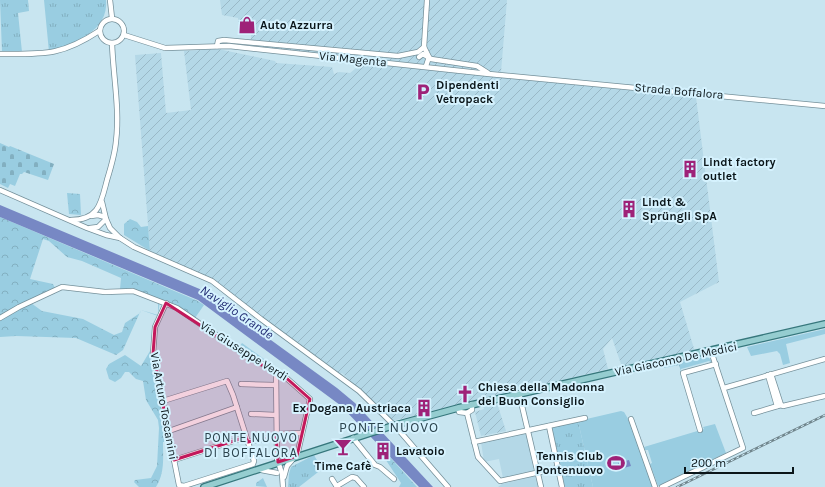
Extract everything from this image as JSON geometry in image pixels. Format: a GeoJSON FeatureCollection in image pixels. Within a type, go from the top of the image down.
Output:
{"type":"FeatureCollection","features":[{"type":"Feature","properties":{"kind":"main road","name":"Via Giacomo De Medici"},"geometry":{"type":"LineString","coordinates":[[204,487],[389,426],[472,404],[825,324]]}},
{"type":"Feature","properties":{"kind":"street"},"geometry":{"type":"LineString","coordinates":[[110,0],[112,18]]}},
{"type":"Feature","properties":{"kind":"street"},"geometry":{"type":"LineString","coordinates":[[426,66],[428,57],[424,47],[427,0]]}},
{"type":"Feature","properties":{"kind":"street"},"geometry":{"type":"LineString","coordinates":[[0,54],[52,53],[72,46],[99,31],[104,21],[112,18],[122,23],[124,35],[119,41],[112,43],[102,38],[99,31]]}},
{"type":"Feature","properties":{"kind":"street","name":"Via Magenta"},"geometry":{"type":"LineString","coordinates":[[124,35],[165,48],[217,46],[533,78]]}},
{"type":"Feature","properties":{"kind":"street","name":"Via Magenta"},"geometry":{"type":"LineString","coordinates":[[217,46],[218,41],[224,40],[398,56],[424,54],[428,57],[478,66],[489,74]]}},
{"type":"Feature","properties":{"kind":"street"},"geometry":{"type":"LineString","coordinates":[[89,217],[96,212],[102,202],[116,141],[117,126],[112,43]]}},
{"type":"Feature","properties":{"kind":"street"},"geometry":{"type":"LineString","coordinates":[[420,66],[419,54],[424,47]]}},
{"type":"Feature","properties":{"kind":"street","name":"Strada Boffalora"},"geometry":{"type":"LineString","coordinates":[[533,78],[825,106]]}},
{"type":"Feature","properties":{"kind":"street"},"geometry":{"type":"LineString","coordinates":[[0,190],[87,228],[120,238]]}},
{"type":"Feature","properties":{"kind":"street"},"geometry":{"type":"LineString","coordinates":[[102,202],[105,218],[110,228],[120,238],[134,246],[212,281],[359,391],[389,426],[397,428],[448,487]]}},
{"type":"Feature","properties":{"kind":"street"},"geometry":{"type":"LineString","coordinates":[[71,220],[80,220],[98,215],[105,218]]}},
{"type":"Feature","properties":{"kind":"street"},"geometry":{"type":"LineString","coordinates":[[87,228],[98,227],[105,218]]}},
{"type":"Feature","properties":{"kind":"street","name":"Via Giuseppe Verdi"},"geometry":{"type":"LineString","coordinates":[[0,318],[19,307],[62,288],[105,292],[133,291],[177,308],[260,364],[276,370],[291,380],[310,399],[296,456]]}},
{"type":"Feature","properties":{"kind":"street","name":"Via Arturo Toscanini"},"geometry":{"type":"LineString","coordinates":[[166,303],[155,326],[153,354],[180,486]]}},
{"type":"Feature","properties":{"kind":"street"},"geometry":{"type":"LineString","coordinates":[[662,487],[743,448],[711,351]]}},
{"type":"Feature","properties":{"kind":"street"},"geometry":{"type":"LineString","coordinates":[[724,388],[769,374],[825,360]]}},
{"type":"Feature","properties":{"kind":"street"},"geometry":{"type":"LineString","coordinates":[[700,430],[683,373],[716,364]]}},
{"type":"Feature","properties":{"kind":"street"},"geometry":{"type":"LineString","coordinates":[[276,370],[277,472],[283,486]]}},
{"type":"Feature","properties":{"kind":"street"},"geometry":{"type":"LineString","coordinates":[[769,374],[779,405]]}},
{"type":"Feature","properties":{"kind":"street"},"geometry":{"type":"LineString","coordinates":[[162,401],[227,382],[237,407],[254,461],[253,464],[180,486]]}},
{"type":"Feature","properties":{"kind":"street"},"geometry":{"type":"LineString","coordinates":[[241,384],[275,385]]}},
{"type":"Feature","properties":{"kind":"street"},"geometry":{"type":"LineString","coordinates":[[519,393],[541,487]]}},
{"type":"Feature","properties":{"kind":"street"},"geometry":{"type":"LineString","coordinates":[[754,413],[779,405],[783,406],[825,396]]}},
{"type":"Feature","properties":{"kind":"street"},"geometry":{"type":"LineString","coordinates":[[458,408],[460,412],[467,413],[472,410],[472,404]]}},
{"type":"Feature","properties":{"kind":"street"},"geometry":{"type":"LineString","coordinates":[[168,431],[237,407]]}},
{"type":"Feature","properties":{"kind":"street"},"geometry":{"type":"LineString","coordinates":[[467,413],[478,457],[500,481],[558,468]]}},
{"type":"Feature","properties":{"kind":"street"},"geometry":{"type":"LineString","coordinates":[[251,414],[276,416]]}},
{"type":"Feature","properties":{"kind":"street"},"geometry":{"type":"LineString","coordinates":[[474,442],[585,418]]}},
{"type":"Feature","properties":{"kind":"street"},"geometry":{"type":"LineString","coordinates":[[631,419],[655,487]]}},
{"type":"Feature","properties":{"kind":"street"},"geometry":{"type":"LineString","coordinates":[[549,426],[562,487]]}},
{"type":"Feature","properties":{"kind":"street"},"geometry":{"type":"LineString","coordinates":[[174,460],[247,440],[276,435],[302,433]]}},
{"type":"Feature","properties":{"kind":"street"},"geometry":{"type":"LineString","coordinates":[[353,438],[375,465],[380,467],[394,479]]}},
{"type":"Feature","properties":{"kind":"street"},"geometry":{"type":"LineString","coordinates":[[283,486],[287,466],[296,456]]}},
{"type":"Feature","properties":{"kind":"street"},"geometry":{"type":"LineString","coordinates":[[278,462],[282,474],[283,486]]}},
{"type":"Feature","properties":{"kind":"street"},"geometry":{"type":"LineString","coordinates":[[251,471],[268,470],[277,472]]}},
{"type":"Feature","properties":{"kind":"street"},"geometry":{"type":"LineString","coordinates":[[216,476],[218,482]]}},
{"type":"Feature","properties":{"kind":"street"},"geometry":{"type":"LineString","coordinates":[[332,479],[337,487],[349,478],[354,477],[364,487]]}},
{"type":"Feature","properties":{"kind":"highlighted area"},"geometry":{"type":"Polygon","coordinates":[[[166,303],[260,364],[283,375],[310,399],[297,456],[278,462],[276,436],[248,442],[246,437],[174,460],[153,354],[155,327],[166,303]]]}},
{"type":"Feature","properties":{"kind":"shaded area"},"geometry":{"type":"Polygon","coordinates":[[[220,0],[507,0],[501,72],[250,46],[252,26],[238,25],[238,18],[222,15],[220,0]]]}},
{"type":"Feature","properties":{"kind":"shaded area"},"geometry":{"type":"Polygon","coordinates":[[[218,49],[275,61],[276,63],[332,67],[334,74],[339,72],[350,73],[362,63],[696,97],[719,282],[680,302],[695,352],[622,367],[612,338],[603,349],[608,369],[392,421],[342,373],[340,374],[317,359],[212,279],[150,251],[135,55],[161,53],[166,113],[191,110],[184,51],[218,49]]]}},
{"type":"Feature","properties":{"kind":"shaded area"},"geometry":{"type":"Polygon","coordinates":[[[497,403],[506,431],[481,436],[475,412],[484,409],[483,406],[497,403]]]}},
{"type":"Feature","properties":{"kind":"shaded area"},"geometry":{"type":"Polygon","coordinates":[[[526,432],[534,471],[503,478],[499,459],[484,462],[481,442],[526,432]]]}},
{"type":"Feature","properties":{"kind":"shaded area"},"geometry":{"type":"Polygon","coordinates":[[[535,476],[538,487],[498,487],[502,484],[535,476]]]}},
{"type":"Feature","properties":{"kind":"green space"},"geometry":{"type":"Polygon","coordinates":[[[0,0],[28,0],[29,11],[18,13],[22,52],[2,52],[0,0]]]}},
{"type":"Feature","properties":{"kind":"green space"},"geometry":{"type":"Polygon","coordinates":[[[44,0],[106,0],[102,20],[96,28],[88,35],[49,52],[44,0]]]}},
{"type":"Feature","properties":{"kind":"green space"},"geometry":{"type":"Polygon","coordinates":[[[0,143],[54,164],[48,180],[24,172],[20,174],[15,186],[10,184],[8,188],[0,184],[0,143]]]}},
{"type":"Feature","properties":{"kind":"green space"},"geometry":{"type":"Polygon","coordinates":[[[67,193],[80,194],[81,215],[69,214],[67,193]]]}},
{"type":"Feature","properties":{"kind":"green space"},"geometry":{"type":"Polygon","coordinates":[[[0,217],[198,301],[204,305],[195,318],[187,312],[160,300],[158,316],[141,310],[158,315],[158,303],[133,292],[105,291],[120,289],[121,278],[82,261],[67,257],[49,241],[43,239],[30,279],[53,284],[55,288],[71,287],[101,291],[63,289],[31,303],[42,311],[83,319],[114,335],[122,332],[125,323],[140,313],[123,350],[116,355],[76,338],[16,336],[0,337],[0,217]]]}},
{"type":"Feature","properties":{"kind":"green space"},"geometry":{"type":"Polygon","coordinates":[[[130,219],[137,222],[141,227],[148,226],[150,251],[124,235],[124,224],[130,219]]]}},
{"type":"Feature","properties":{"kind":"green space"},"geometry":{"type":"Polygon","coordinates":[[[825,329],[825,334],[786,344],[790,363],[783,365],[780,354],[777,351],[751,356],[747,347],[825,329]]]}},
{"type":"Feature","properties":{"kind":"green space"},"geometry":{"type":"Polygon","coordinates":[[[242,343],[264,359],[261,362],[238,349],[242,343]]]}},
{"type":"Feature","properties":{"kind":"green space"},"geometry":{"type":"Polygon","coordinates":[[[150,351],[170,442],[163,442],[162,471],[156,487],[139,487],[134,482],[135,480],[151,478],[157,466],[158,420],[146,400],[143,381],[136,379],[129,372],[125,372],[121,378],[115,382],[109,379],[106,369],[109,364],[125,355],[141,366],[150,351]]]}},
{"type":"Feature","properties":{"kind":"green space"},"geometry":{"type":"Polygon","coordinates":[[[707,356],[712,363],[709,361],[681,369],[681,372],[679,365],[664,368],[664,365],[707,356]]]}},
{"type":"Feature","properties":{"kind":"green space","name":"Tennis Club Pontenuovo"},"geometry":{"type":"Polygon","coordinates":[[[621,411],[624,412],[630,422],[653,487],[593,487],[578,421],[621,411]]]}},
{"type":"Feature","properties":{"kind":"green space"},"geometry":{"type":"Polygon","coordinates":[[[578,421],[593,487],[565,487],[551,427],[578,421]]]}},
{"type":"Feature","properties":{"kind":"green space"},"geometry":{"type":"Polygon","coordinates":[[[715,424],[726,453],[658,486],[650,464],[652,463],[648,450],[645,450],[644,447],[704,429],[703,427],[715,424]]]}},
{"type":"Feature","properties":{"kind":"green space"},"geometry":{"type":"Polygon","coordinates":[[[376,445],[386,455],[387,454],[417,487],[399,487],[401,483],[376,445]]]}},
{"type":"Feature","properties":{"kind":"green space"},"geometry":{"type":"Polygon","coordinates":[[[314,455],[322,469],[299,487],[288,487],[291,467],[314,455]]]}},
{"type":"Feature","properties":{"kind":"green space"},"geometry":{"type":"Polygon","coordinates":[[[263,478],[267,487],[256,486],[256,483],[263,478]]]}},
{"type":"Feature","properties":{"kind":"water"},"geometry":{"type":"Polygon","coordinates":[[[0,205],[202,290],[337,388],[355,403],[433,487],[419,487],[340,405],[198,300],[0,217],[0,205]]]}},
{"type":"Feature","properties":{"kind":"water"},"geometry":{"type":"Polygon","coordinates":[[[629,460],[631,466],[620,469],[618,463],[629,460]]]}},
{"type":"Feature","properties":{"kind":"railway"},"geometry":{"type":"LineString","coordinates":[[677,487],[825,415]]}},
{"type":"Feature","properties":{"kind":"place","name":"Auto Azzurra"},"geometry":{"type":"Point","coordinates":[247,25]}},
{"type":"Feature","properties":{"kind":"place","name":"Dipendenti Vetropack"},"geometry":{"type":"Point","coordinates":[423,92]}},
{"type":"Feature","properties":{"kind":"place","name":"Lindt factory outlet"},"geometry":{"type":"Point","coordinates":[690,169]}},
{"type":"Feature","properties":{"kind":"place","name":"Lindt & Sprüngli SpA"},"geometry":{"type":"Point","coordinates":[629,209]}},
{"type":"Feature","properties":{"kind":"place","name":"Chiesa della Madonna del Buon Consiglio"},"geometry":{"type":"Point","coordinates":[465,394]}},
{"type":"Feature","properties":{"kind":"place","name":"Ex Dogana Austriaca"},"geometry":{"type":"Point","coordinates":[424,408]}},
{"type":"Feature","properties":{"kind":"place","name":"Time Cafè"},"geometry":{"type":"Point","coordinates":[343,447]}},
{"type":"Feature","properties":{"kind":"place","name":"Lavatoio"},"geometry":{"type":"Point","coordinates":[383,451]}},
{"type":"Feature","properties":{"kind":"place","name":"Tennis Club Pontenuovo"},"geometry":{"type":"Point","coordinates":[616,463]}},
{"type":"Feature","properties":{"kind":"district","name":"PONTE NUOVO"},"geometry":{"type":"Point","coordinates":[389,427]}},
{"type":"Feature","properties":{"kind":"district","name":"PONTE NUOVO DI BOFFALORA"},"geometry":{"type":"Point","coordinates":[251,444]}},
{"type":"Feature","properties":{"kind":"water label","name":"Naviglio Grande"},"geometry":{"type":"Point","coordinates":[237,312]}}]}
